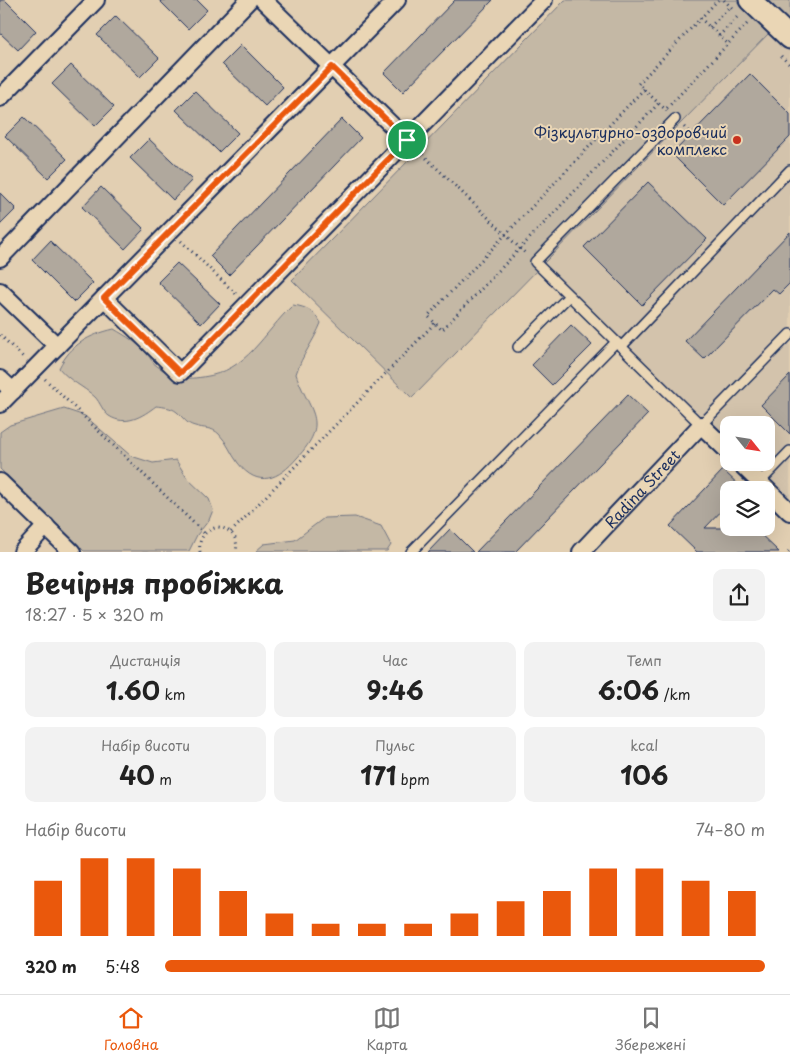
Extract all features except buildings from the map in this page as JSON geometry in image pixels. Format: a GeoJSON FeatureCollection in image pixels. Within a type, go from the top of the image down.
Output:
{"type":"FeatureCollection","features":[{"type":"Feature","properties":{"kind":"street"},"geometry":{"type":"LineString","coordinates":[[0,98],[96,0]]}},
{"type":"Feature","properties":{"kind":"street"},"geometry":{"type":"LineString","coordinates":[[0,258],[249,0]]}},
{"type":"Feature","properties":{"kind":"street"},"geometry":{"type":"LineString","coordinates":[[263,0],[407,140]]}},
{"type":"Feature","properties":{"kind":"street"},"geometry":{"type":"LineString","coordinates":[[0,404],[397,0]]}},
{"type":"Feature","properties":{"kind":"street"},"geometry":{"type":"LineString","coordinates":[[104,298],[180,373],[544,0]]}},
{"type":"Feature","properties":{"kind":"street"},"geometry":{"type":"LineString","coordinates":[[740,7],[789,36]]}},
{"type":"Feature","properties":{"kind":"street"},"geometry":{"type":"LineString","coordinates":[[0,291],[57,346]]}},
{"type":"Feature","properties":{"kind":"street"},"geometry":{"type":"LineString","coordinates":[[0,379],[13,391]]}},
{"type":"Feature","properties":{"kind":"street"},"geometry":{"type":"LineString","coordinates":[[701,425],[720,443]]}},
{"type":"Feature","properties":{"kind":"street","name":"Radina Street"},"geometry":{"type":"LineString","coordinates":[[581,552],[701,425]]}},
{"type":"Feature","properties":{"kind":"street"},"geometry":{"type":"LineString","coordinates":[[748,471],[759,481]]}},
{"type":"Feature","properties":{"kind":"street"},"geometry":{"type":"LineString","coordinates":[[0,482],[72,552]]}},
{"type":"Feature","properties":{"kind":"street"},"geometry":{"type":"LineString","coordinates":[[775,497],[790,512]]}},
{"type":"Feature","properties":{"kind":"street"},"geometry":{"type":"LineString","coordinates":[[22,552],[46,526]]}},
{"type":"Feature","properties":{"kind":"lane"},"geometry":{"type":"LineString","coordinates":[[675,119],[534,262],[701,425],[790,334]]}},
{"type":"Feature","properties":{"kind":"lane"},"geometry":{"type":"LineString","coordinates":[[411,552],[790,170]]}},
{"type":"Feature","properties":{"kind":"lane"},"geometry":{"type":"LineString","coordinates":[[518,348],[568,296]]}},
{"type":"Feature","properties":{"kind":"lane"},"geometry":{"type":"LineString","coordinates":[[761,481],[790,451]]}},
{"type":"Feature","properties":{"kind":"path"},"geometry":{"type":"LineString","coordinates":[[638,84],[718,0]]}},
{"type":"Feature","properties":{"kind":"path"},"geometry":{"type":"LineString","coordinates":[[710,27],[740,7]]}},
{"type":"Feature","properties":{"kind":"path"},"geometry":{"type":"LineString","coordinates":[[719,36],[740,7]]}},
{"type":"Feature","properties":{"kind":"path"},"geometry":{"type":"LineString","coordinates":[[700,18],[728,44]]}},
{"type":"Feature","properties":{"kind":"path"},"geometry":{"type":"LineString","coordinates":[[666,110],[748,24]]}},
{"type":"Feature","properties":{"kind":"path"},"geometry":{"type":"LineString","coordinates":[[644,90],[428,316],[435,324],[442,330],[659,103]]}},
{"type":"Feature","properties":{"kind":"path"},"geometry":{"type":"LineString","coordinates":[[407,140],[534,262]]}},
{"type":"Feature","properties":{"kind":"path"},"geometry":{"type":"LineString","coordinates":[[170,230],[247,305]]}},
{"type":"Feature","properties":{"kind":"path"},"geometry":{"type":"LineString","coordinates":[[231,532],[435,324]]}},
{"type":"Feature","properties":{"kind":"path"},"geometry":{"type":"LineString","coordinates":[[0,335],[204,533]]}},
{"type":"Feature","properties":{"kind":"path"},"geometry":{"type":"LineString","coordinates":[[200,552],[200,539],[204,533],[218,527],[231,532],[236,538],[236,552]]}},
{"type":"Feature","properties":{"kind":"shaded area"},"geometry":{"type":"Polygon","coordinates":[[[565,0],[742,0],[773,29],[412,398],[292,280],[565,0]]]}},
{"type":"Feature","properties":{"kind":"shaded area"},"geometry":{"type":"Polygon","coordinates":[[[759,0],[790,0],[790,30],[759,0]]]}},
{"type":"Feature","properties":{"kind":"shaded area"},"geometry":{"type":"Polygon","coordinates":[[[773,29],[790,45],[790,512],[775,498],[775,481],[758,481],[747,471],[775,471],[775,416],[720,416],[720,443],[540,268],[773,29]]]}},
{"type":"Feature","properties":{"kind":"shaded area"},"geometry":{"type":"Polygon","coordinates":[[[293,305],[310,310],[321,323],[296,374],[314,416],[315,425],[313,435],[307,445],[290,465],[276,476],[261,478],[253,476],[238,463],[219,434],[211,429],[189,424],[172,409],[156,406],[134,419],[115,419],[105,412],[95,397],[59,368],[69,353],[82,342],[97,334],[114,329],[140,346],[155,365],[173,376],[189,378],[219,373],[232,367],[254,349],[293,305]]]}},
{"type":"Feature","properties":{"kind":"shaded area"},"geometry":{"type":"Polygon","coordinates":[[[64,409],[85,416],[131,456],[153,463],[176,460],[187,478],[209,499],[213,510],[209,520],[197,535],[189,551],[84,551],[0,469],[0,432],[10,425],[64,409]]]}},
{"type":"Feature","properties":{"kind":"shaded area"},"geometry":{"type":"Polygon","coordinates":[[[355,517],[381,526],[391,545],[387,551],[256,551],[264,544],[295,540],[324,518],[355,517]]]}},
{"type":"Feature","properties":{"kind":"place","name":"Фізкультурно-оздоровчий комплекс"},"geometry":{"type":"Point","coordinates":[737,140]}},
{"type":"Feature","properties":{"kind":"route"},"geometry":{"type":"LineString","coordinates":[[332,67],[407,140],[180,373],[104,298],[332,67]]}}]}
